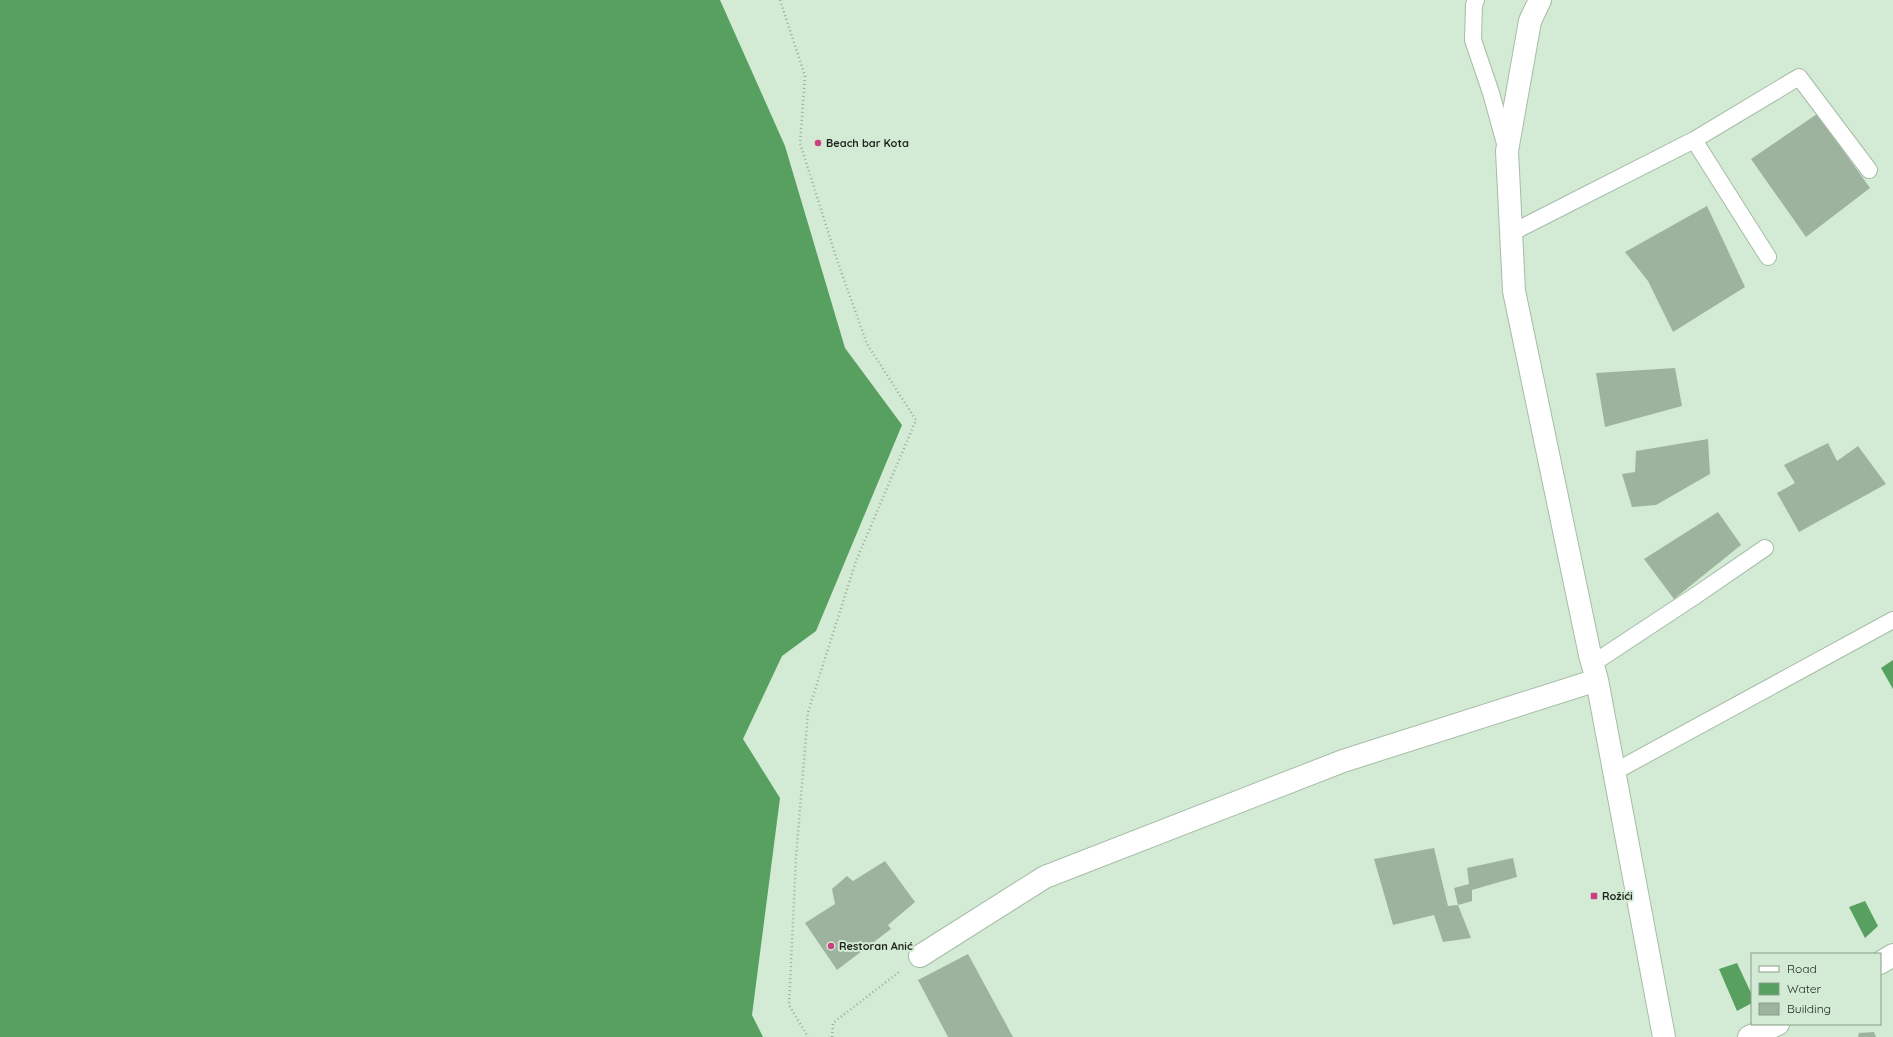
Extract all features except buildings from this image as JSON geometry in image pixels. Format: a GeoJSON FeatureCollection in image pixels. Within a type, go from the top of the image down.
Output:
{"type":"FeatureCollection","features":[{"type":"Feature","properties":{"kind":"street"},"geometry":{"type":"LineString","coordinates":[[1540,0],[1530,21],[1507,151],[1514,291],[1595,672],[1664,1037]]}},
{"type":"Feature","properties":{"kind":"street"},"geometry":{"type":"LineString","coordinates":[[920,956],[1045,876],[1343,761],[1595,672]]}},
{"type":"Feature","properties":{"kind":"street"},"geometry":{"type":"LineString","coordinates":[[1881,962],[1893,955]]}},
{"type":"Feature","properties":{"kind":"street"},"geometry":{"type":"LineString","coordinates":[[1750,1037],[1776,1025]]}},
{"type":"Feature","properties":{"kind":"lane"},"geometry":{"type":"LineString","coordinates":[[1476,0],[1474,5],[1473,40],[1507,151]]}},
{"type":"Feature","properties":{"kind":"lane"},"geometry":{"type":"LineString","coordinates":[[1511,233],[1694,140],[1799,77],[1869,170]]}},
{"type":"Feature","properties":{"kind":"lane"},"geometry":{"type":"LineString","coordinates":[[1694,140],[1768,257]]}},
{"type":"Feature","properties":{"kind":"lane"},"geometry":{"type":"LineString","coordinates":[[1595,672],[1765,548]]}},
{"type":"Feature","properties":{"kind":"lane"},"geometry":{"type":"LineString","coordinates":[[1614,772],[1893,620]]}},
{"type":"Feature","properties":{"kind":"path"},"geometry":{"type":"LineString","coordinates":[[780,0],[805,76],[800,143],[836,260],[867,344],[916,420],[856,562],[808,712],[796,857],[789,1005],[808,1037]]}},
{"type":"Feature","properties":{"kind":"path"},"geometry":{"type":"LineString","coordinates":[[832,1037],[833,1023],[920,956]]}},
{"type":"Feature","properties":{"kind":"water"},"geometry":{"type":"Polygon","coordinates":[[[0,0],[720,0],[785,146],[845,348],[902,425],[816,631],[782,656],[743,739],[780,798],[752,1015],[763,1037],[0,1037],[0,0]]]}},
{"type":"Feature","properties":{"kind":"water"},"geometry":{"type":"Polygon","coordinates":[[[1893,660],[1893,689],[1881,668],[1893,660]]]}},
{"type":"Feature","properties":{"kind":"water"},"geometry":{"type":"Polygon","coordinates":[[[1865,901],[1878,926],[1865,938],[1849,907],[1865,901]]]}},
{"type":"Feature","properties":{"kind":"water"},"geometry":{"type":"Polygon","coordinates":[[[1737,963],[1751,993],[1751,1004],[1737,1011],[1719,969],[1737,963]]]}},
{"type":"Feature","properties":{"kind":"place","name":"Beach bar Kota"},"geometry":{"type":"Point","coordinates":[818,143]}},
{"type":"Feature","properties":{"kind":"place","name":"Rožići"},"geometry":{"type":"Point","coordinates":[1594,896]}},
{"type":"Feature","properties":{"kind":"place","name":"Restoran Anić"},"geometry":{"type":"Point","coordinates":[831,946]}}]}
